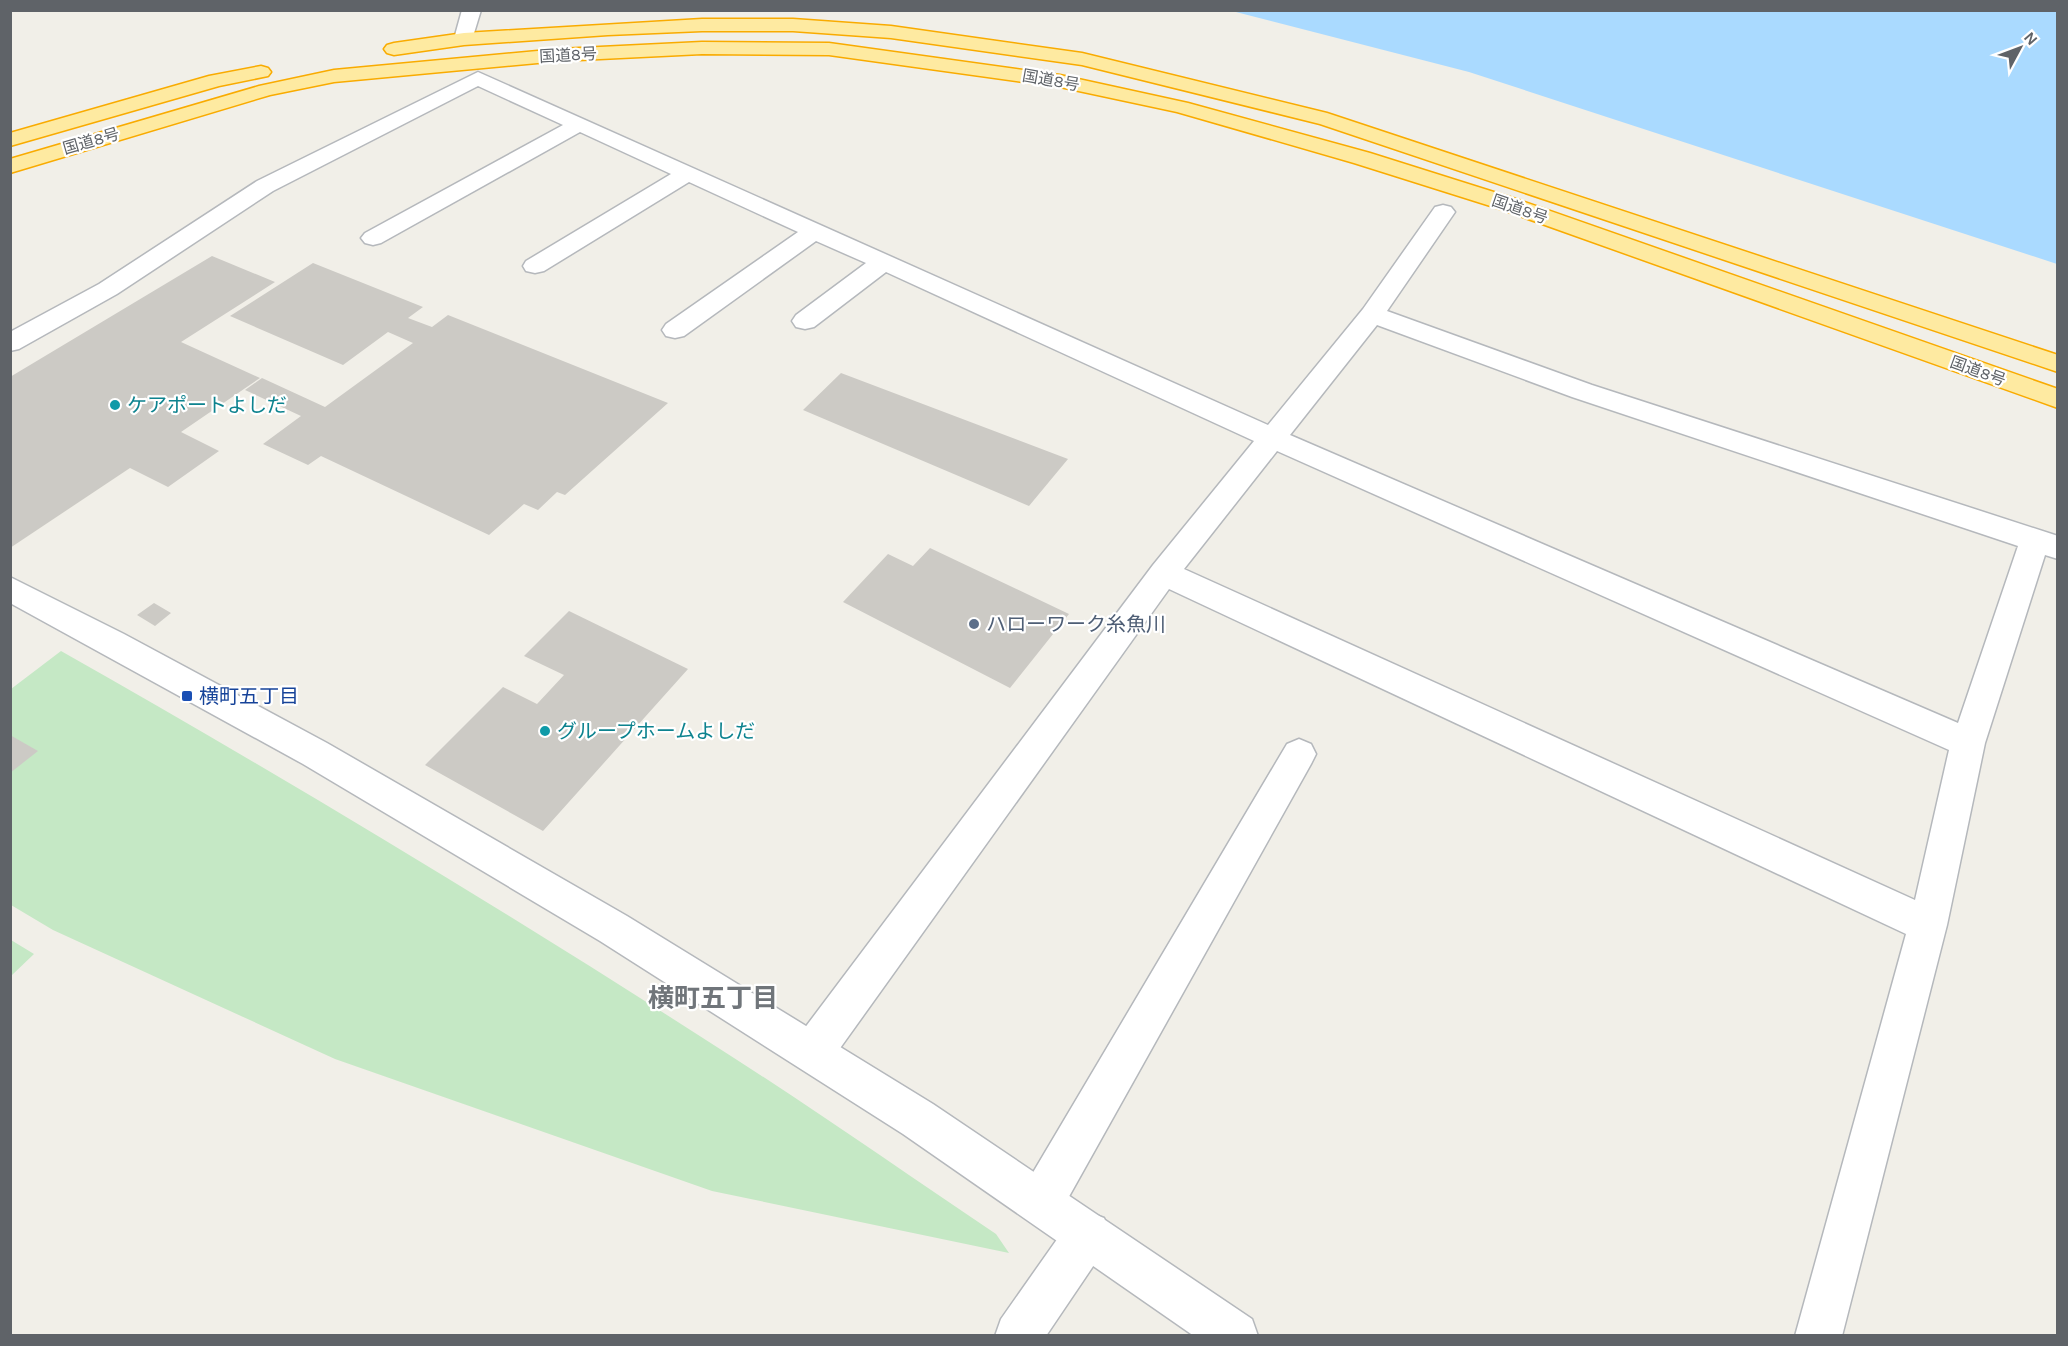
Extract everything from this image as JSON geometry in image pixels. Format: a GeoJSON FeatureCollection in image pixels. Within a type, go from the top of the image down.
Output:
{"type":"FeatureCollection","features":[{"type":"Feature","properties":{"kind":"highway","name":"国道8号"},"geometry":{"type":"LineString","coordinates":[[10,140],[216,80],[345,56],[464,39],[702,25],[792,25],[891,32],[1082,59],[1327,119],[2058,364]]}},
{"type":"Feature","properties":{"kind":"highway","name":"国道8号"},"geometry":{"type":"LineString","coordinates":[[10,166],[266,90],[334,76],[559,55],[702,48],[829,49],[1060,81],[1181,107],[1362,158],[1508,204],[2058,399]]}},
{"type":"Feature","properties":{"kind":"street"},"geometry":{"type":"LineString","coordinates":[[464,39],[472,10]]}},
{"type":"Feature","properties":{"kind":"street"},"geometry":{"type":"LineString","coordinates":[[10,343],[108,289],[265,186],[478,78],[1272,438],[1968,743]]}},
{"type":"Feature","properties":{"kind":"street"},"geometry":{"type":"LineString","coordinates":[[373,238],[580,124]]}},
{"type":"Feature","properties":{"kind":"street"},"geometry":{"type":"LineString","coordinates":[[535,266],[688,173]]}},
{"type":"Feature","properties":{"kind":"street"},"geometry":{"type":"LineString","coordinates":[[813,1051],[1164,573],[1372,314],[1443,212]]}},
{"type":"Feature","properties":{"kind":"street"},"geometry":{"type":"LineString","coordinates":[[675,330],[816,230]]}},
{"type":"Feature","properties":{"kind":"street"},"geometry":{"type":"LineString","coordinates":[[805,321],[885,261]]}},
{"type":"Feature","properties":{"kind":"street"},"geometry":{"type":"LineString","coordinates":[[1372,314],[1582,391],[2046,544],[1968,743],[1928,925],[1818,1335]]}},
{"type":"Feature","properties":{"kind":"street"},"geometry":{"type":"LineString","coordinates":[[1164,573],[1928,925]]}},
{"type":"Feature","properties":{"kind":"street"},"geometry":{"type":"LineString","coordinates":[[10,589],[164,668],[584,910],[813,1051],[1235,1335]]}},
{"type":"Feature","properties":{"kind":"street"},"geometry":{"type":"LineString","coordinates":[[1041,1203],[1299,754]]}},
{"type":"Feature","properties":{"kind":"street"},"geometry":{"type":"LineString","coordinates":[[1018,1335],[1088,1234]]}},
{"type":"Feature","properties":{"kind":"green space"},"geometry":{"type":"Polygon","coordinates":[[[61,651],[400,850],[651,1005],[800,1101],[996,1234],[1009,1253],[712,1191],[335,1059],[53,930],[11,905],[11,689],[61,651]]]}},
{"type":"Feature","properties":{"kind":"green space"},"geometry":{"type":"Polygon","coordinates":[[[11,940],[34,954],[11,976],[11,940]]]}},
{"type":"Feature","properties":{"kind":"water"},"geometry":{"type":"Polygon","coordinates":[[[1232,11],[2057,11],[2057,264],[1469,72],[1232,11]]]}},
{"type":"Feature","properties":{"kind":"building","name":"ケアポートよしだ"},"geometry":{"type":"Polygon","coordinates":[[[212,256],[275,282],[181,342],[260,378],[181,432],[219,451],[168,487],[130,468],[10,548],[10,377],[212,256]]]}},
{"type":"Feature","properties":{"kind":"building"},"geometry":{"type":"Polygon","coordinates":[[[313,263],[423,307],[408,318],[432,327],[448,315],[668,403],[565,495],[557,492],[538,510],[524,504],[489,535],[321,456],[308,465],[263,444],[301,416],[245,390],[262,378],[325,407],[413,343],[388,332],[343,365],[230,316],[313,263]]]}},
{"type":"Feature","properties":{"kind":"building"},"geometry":{"type":"Polygon","coordinates":[[[841,373],[1068,459],[1029,506],[803,410],[841,373]]]}},
{"type":"Feature","properties":{"kind":"building","name":"ハローワーク糸魚川"},"geometry":{"type":"Polygon","coordinates":[[[930,548],[1069,614],[1010,688],[843,602],[888,554],[913,566],[930,548]]]}},
{"type":"Feature","properties":{"kind":"building"},"geometry":{"type":"Polygon","coordinates":[[[154,603],[171,613],[155,626],[137,615],[154,603]]]}},
{"type":"Feature","properties":{"kind":"building","name":"グループホームよしだ"},"geometry":{"type":"Polygon","coordinates":[[[569,611],[688,669],[543,831],[425,765],[503,687],[537,704],[564,675],[524,656],[569,611]]]}},
{"type":"Feature","properties":{"kind":"building"},"geometry":{"type":"Polygon","coordinates":[[[10,735],[38,751],[10,773],[10,735]]]}},
{"type":"Feature","properties":{"kind":"place","name":"ケアポートよしだ"},"geometry":{"type":"Point","coordinates":[115,405]}},
{"type":"Feature","properties":{"kind":"place","name":"ハローワーク糸魚川"},"geometry":{"type":"Point","coordinates":[974,624]}},
{"type":"Feature","properties":{"kind":"place","name":"横町五丁目"},"geometry":{"type":"Point","coordinates":[187,696]}},
{"type":"Feature","properties":{"kind":"place","name":"グループホームよしだ"},"geometry":{"type":"Point","coordinates":[545,731]}},
{"type":"Feature","properties":{"kind":"district","name":"横町五丁目"},"geometry":{"type":"Point","coordinates":[713,998]}}]}
